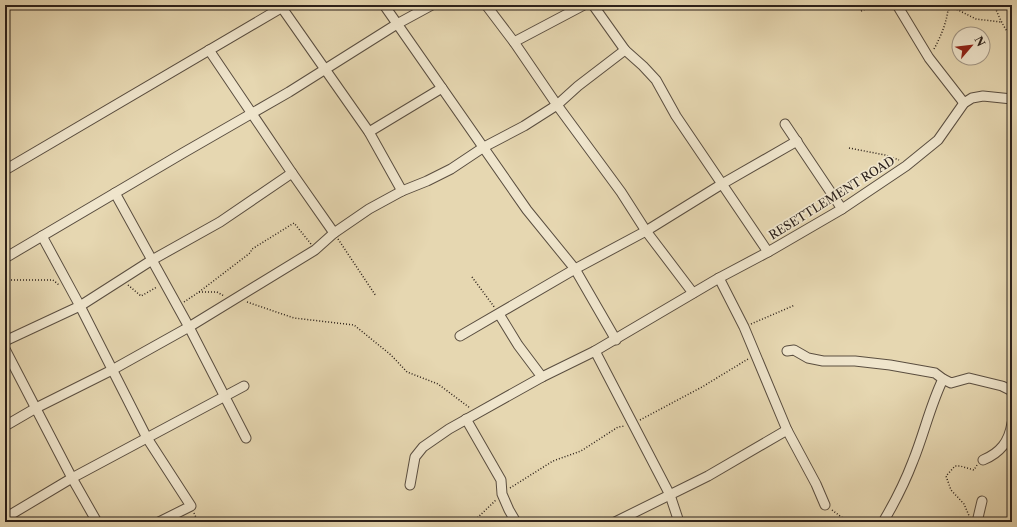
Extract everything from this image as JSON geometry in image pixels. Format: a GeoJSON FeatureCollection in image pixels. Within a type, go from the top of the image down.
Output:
{"type":"FeatureCollection","features":[{"type":"Feature","properties":{"kind":"street"},"geometry":{"type":"LineString","coordinates":[[384,5],[527,210],[575,269],[616,340]]}},
{"type":"Feature","properties":{"kind":"street"},"geometry":{"type":"LineString","coordinates":[[5,258],[289,92],[397,24],[432,5]]}},
{"type":"Feature","properties":{"kind":"street"},"geometry":{"type":"LineString","coordinates":[[486,5],[621,192],[646,231],[692,293]]}},
{"type":"Feature","properties":{"kind":"street"},"geometry":{"type":"LineString","coordinates":[[514,42],[584,5]]}},
{"type":"Feature","properties":{"kind":"street"},"geometry":{"type":"LineString","coordinates":[[593,5],[626,50],[656,80],[676,116],[768,252]]}},
{"type":"Feature","properties":{"kind":"street"},"geometry":{"type":"LineString","coordinates":[[897,5],[929,58],[964,104],[972,98],[983,96],[1012,99]]}},
{"type":"Feature","properties":{"kind":"street"},"geometry":{"type":"LineString","coordinates":[[5,170],[283,6],[369,132],[402,191]]}},
{"type":"Feature","properties":{"kind":"street"},"geometry":{"type":"LineString","coordinates":[[209,50],[334,233]]}},
{"type":"Feature","properties":{"kind":"street"},"geometry":{"type":"LineString","coordinates":[[5,426],[36,408],[112,370],[189,327],[316,250],[334,233],[369,209],[402,191],[427,181],[450,169],[484,147],[524,126],[557,105],[578,86],[626,50]]}},
{"type":"Feature","properties":{"kind":"street"},"geometry":{"type":"LineString","coordinates":[[369,132],[442,88]]}},
{"type":"Feature","properties":{"kind":"street","name":"RESETTLEMENT ROAD"},"geometry":{"type":"LineString","coordinates":[[410,485],[416,457],[423,447],[449,429],[542,377],[616,340],[692,293],[768,252],[842,209],[906,166],[938,140],[964,104]]}},
{"type":"Feature","properties":{"kind":"street"},"geometry":{"type":"LineString","coordinates":[[785,124],[842,209]]}},
{"type":"Feature","properties":{"kind":"street"},"geometry":{"type":"LineString","coordinates":[[460,336],[575,269],[646,231],[722,184],[796,141]]}},
{"type":"Feature","properties":{"kind":"street"},"geometry":{"type":"LineString","coordinates":[[5,341],[80,306],[152,260],[220,222],[292,173]]}},
{"type":"Feature","properties":{"kind":"street"},"geometry":{"type":"LineString","coordinates":[[115,193],[189,327],[246,438]]}},
{"type":"Feature","properties":{"kind":"street"},"geometry":{"type":"LineString","coordinates":[[42,236],[80,306],[147,438],[191,506],[159,522]]}},
{"type":"Feature","properties":{"kind":"street"},"geometry":{"type":"LineString","coordinates":[[719,278],[744,327],[787,430],[816,484],[825,506]]}},
{"type":"Feature","properties":{"kind":"street"},"geometry":{"type":"LineString","coordinates":[[499,314],[518,345],[542,377]]}},
{"type":"Feature","properties":{"kind":"street"},"geometry":{"type":"LineString","coordinates":[[5,349],[72,478],[97,522]]}},
{"type":"Feature","properties":{"kind":"street"},"geometry":{"type":"LineString","coordinates":[[787,351],[794,350],[808,358],[823,361],[855,361],[890,364],[935,373],[951,383],[969,378],[1002,386],[1012,391]]}},
{"type":"Feature","properties":{"kind":"street"},"geometry":{"type":"LineString","coordinates":[[595,351],[670,495],[679,522]]}},
{"type":"Feature","properties":{"kind":"street"},"geometry":{"type":"LineString","coordinates":[[883,522],[896,500],[914,460],[935,396],[943,379]]}},
{"type":"Feature","properties":{"kind":"street"},"geometry":{"type":"LineString","coordinates":[[5,518],[72,478],[244,386]]}},
{"type":"Feature","properties":{"kind":"street"},"geometry":{"type":"LineString","coordinates":[[466,419],[501,480],[502,494],[516,522]]}},
{"type":"Feature","properties":{"kind":"street"},"geometry":{"type":"LineString","coordinates":[[983,460],[1001,450],[1011,430],[1012,424]]}},
{"type":"Feature","properties":{"kind":"street"},"geometry":{"type":"LineString","coordinates":[[615,522],[725,467],[787,430]]}},
{"type":"Feature","properties":{"kind":"street"},"geometry":{"type":"LineString","coordinates":[[977,522],[982,501]]}},
{"type":"Feature","properties":{"kind":"path"},"geometry":{"type":"LineString","coordinates":[[861,12],[874,5]]}},
{"type":"Feature","properties":{"kind":"path"},"geometry":{"type":"LineString","coordinates":[[994,5],[1001,22],[1012,37]]}},
{"type":"Feature","properties":{"kind":"path"},"geometry":{"type":"LineString","coordinates":[[929,58],[942,34],[948,10],[954,8],[976,19],[1001,22]]}},
{"type":"Feature","properties":{"kind":"path"},"geometry":{"type":"LineString","coordinates":[[849,148],[898,159],[906,166]]}},
{"type":"Feature","properties":{"kind":"path"},"geometry":{"type":"LineString","coordinates":[[334,233],[376,296]]}},
{"type":"Feature","properties":{"kind":"path"},"geometry":{"type":"LineString","coordinates":[[472,277],[499,314]]}},
{"type":"Feature","properties":{"kind":"path"},"geometry":{"type":"LineString","coordinates":[[199,292],[217,292],[225,296],[294,318],[354,325],[391,355],[407,372],[438,384],[460,402],[477,412]]}},
{"type":"Feature","properties":{"kind":"path"},"geometry":{"type":"LineString","coordinates":[[744,327],[795,305]]}},
{"type":"Feature","properties":{"kind":"path"},"geometry":{"type":"LineString","coordinates":[[972,522],[964,504],[950,490],[946,476],[955,466],[974,470],[978,463],[983,460]]}},
{"type":"Feature","properties":{"kind":"path"},"geometry":{"type":"LineString","coordinates":[[473,522],[502,494]]}},
{"type":"Feature","properties":{"kind":"path"},"geometry":{"type":"LineString","coordinates":[[825,506],[848,522]]}}]}
